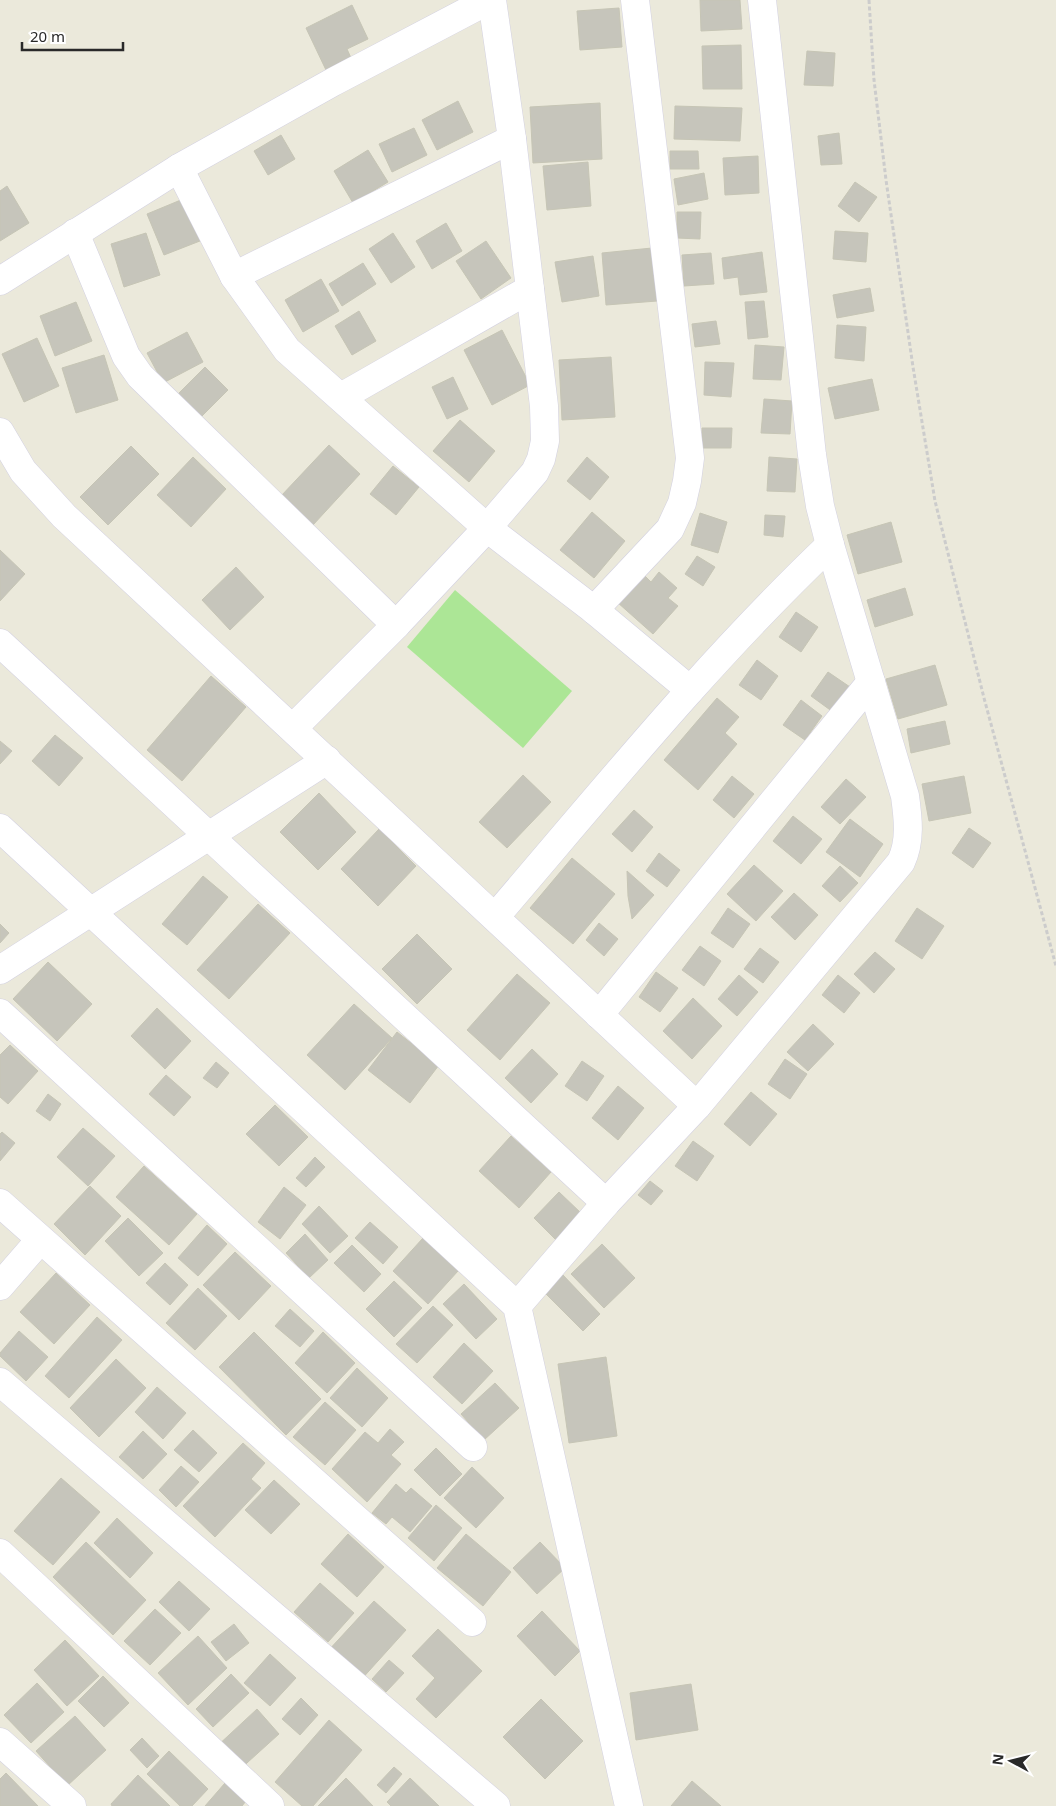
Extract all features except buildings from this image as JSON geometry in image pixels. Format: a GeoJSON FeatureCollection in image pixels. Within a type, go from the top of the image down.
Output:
{"type":"FeatureCollection","features":[{"type":"Feature","properties":{"kind":"street"},"geometry":{"type":"LineString","coordinates":[[0,281],[178,168],[325,87],[490,0],[512,139],[544,406],[544,441],[541,460],[534,472],[487,528],[396,625],[293,728]]}},
{"type":"Feature","properties":{"kind":"street"},"geometry":{"type":"LineString","coordinates":[[594,610],[670,529],[682,503],[690,458],[636,0]]}},
{"type":"Feature","properties":{"kind":"street"},"geometry":{"type":"LineString","coordinates":[[517,1306],[606,1203],[697,1106],[901,862],[906,850],[907,814],[905,796],[820,506],[812,455],[762,0]]}},
{"type":"Feature","properties":{"kind":"street"},"geometry":{"type":"LineString","coordinates":[[234,276],[512,139]]}},
{"type":"Feature","properties":{"kind":"street"},"geometry":{"type":"LineString","coordinates":[[178,168],[234,276],[287,350],[487,528],[594,610],[690,690]]}},
{"type":"Feature","properties":{"kind":"street"},"geometry":{"type":"LineString","coordinates":[[75,233],[126,356],[140,376],[396,625]]}},
{"type":"Feature","properties":{"kind":"street"},"geometry":{"type":"LineString","coordinates":[[341,397],[530,289]]}},
{"type":"Feature","properties":{"kind":"street"},"geometry":{"type":"LineString","coordinates":[[0,432],[23,471],[64,516],[697,1106]]}},
{"type":"Feature","properties":{"kind":"street"},"geometry":{"type":"LineString","coordinates":[[495,917],[690,690],[753,621],[830,544]]}},
{"type":"Feature","properties":{"kind":"street"},"geometry":{"type":"LineString","coordinates":[[0,643],[606,1203]]}},
{"type":"Feature","properties":{"kind":"street"},"geometry":{"type":"LineString","coordinates":[[599,1014],[871,682]]}},
{"type":"Feature","properties":{"kind":"street"},"geometry":{"type":"LineString","coordinates":[[0,970],[327,760]]}},
{"type":"Feature","properties":{"kind":"street"},"geometry":{"type":"LineString","coordinates":[[0,828],[517,1306],[626,1804]]}},
{"type":"Feature","properties":{"kind":"street"},"geometry":{"type":"LineString","coordinates":[[0,1013],[474,1447]]}},
{"type":"Feature","properties":{"kind":"street"},"geometry":{"type":"LineString","coordinates":[[0,1203],[472,1622]]}},
{"type":"Feature","properties":{"kind":"street"},"geometry":{"type":"LineString","coordinates":[[0,1286],[40,1240]]}},
{"type":"Feature","properties":{"kind":"street"},"geometry":{"type":"LineString","coordinates":[[0,1382],[496,1806]]}},
{"type":"Feature","properties":{"kind":"street"},"geometry":{"type":"LineString","coordinates":[[0,1553],[270,1806]]}},
{"type":"Feature","properties":{"kind":"street"},"geometry":{"type":"LineString","coordinates":[[0,1742],[72,1806]]}},
{"type":"Feature","properties":{"kind":"path"},"geometry":{"type":"LineString","coordinates":[[869,0],[874,80],[886,180],[934,501],[984,698],[1056,966]]}},
{"type":"Feature","properties":{"kind":"green space"},"geometry":{"type":"Polygon","coordinates":[[[455,590],[572,691],[523,748],[407,647],[455,590]]]}}]}
